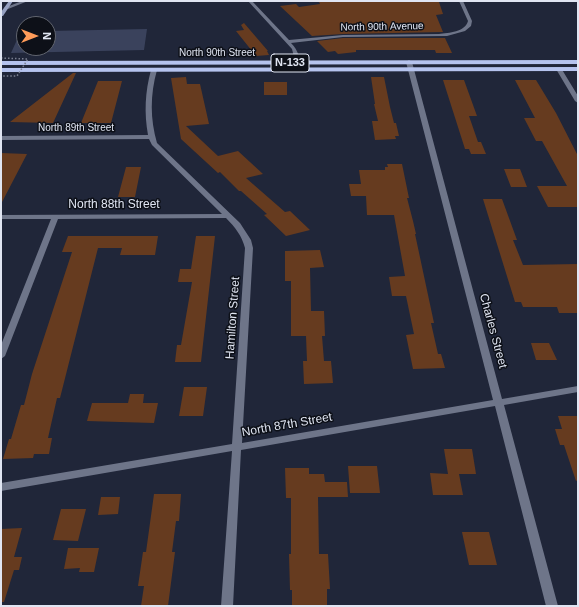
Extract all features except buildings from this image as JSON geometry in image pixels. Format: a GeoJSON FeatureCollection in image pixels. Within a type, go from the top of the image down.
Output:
{"type":"FeatureCollection","features":[{"type":"Feature","properties":{"kind":"main road","name":"North 90th Street"},"geometry":{"type":"LineString","coordinates":[[410,66],[578,62]]}},
{"type":"Feature","properties":{"kind":"main road","name":"North 90th Street"},"geometry":{"type":"LineString","coordinates":[[1,63],[410,66],[578,69]]}},
{"type":"Feature","properties":{"kind":"main road","name":"North 90th Street"},"geometry":{"type":"LineString","coordinates":[[1,70],[154,70],[298,66]]}},
{"type":"Feature","properties":{"kind":"street"},"geometry":{"type":"LineString","coordinates":[[1,15],[11,1]]}},
{"type":"Feature","properties":{"kind":"street"},"geometry":{"type":"LineString","coordinates":[[6,8],[26,1]]}},
{"type":"Feature","properties":{"kind":"street"},"geometry":{"type":"LineString","coordinates":[[250,1],[258,1]]}},
{"type":"Feature","properties":{"kind":"street"},"geometry":{"type":"LineString","coordinates":[[250,1],[296,54],[298,66]]}},
{"type":"Feature","properties":{"kind":"street","name":"North 90th Avenue"},"geometry":{"type":"LineString","coordinates":[[287,42],[343,36],[447,34],[461,31],[467,28],[470,20],[461,1]]}},
{"type":"Feature","properties":{"kind":"street","name":"Charles Street"},"geometry":{"type":"LineString","coordinates":[[410,66],[500,403],[552,606]]}},
{"type":"Feature","properties":{"kind":"street"},"geometry":{"type":"LineString","coordinates":[[560,69],[578,101]]}},
{"type":"Feature","properties":{"kind":"street","name":"Hamilton Street"},"geometry":{"type":"LineString","coordinates":[[154,70],[148,91],[150,131],[154,144],[159,151],[228,216],[243,233],[249,248],[227,606]]}},
{"type":"Feature","properties":{"kind":"street","name":"North 89th Street"},"geometry":{"type":"LineString","coordinates":[[1,138],[152,137]]}},
{"type":"Feature","properties":{"kind":"street","name":"North 88th Street"},"geometry":{"type":"LineString","coordinates":[[1,217],[228,216]]}},
{"type":"Feature","properties":{"kind":"street"},"geometry":{"type":"LineString","coordinates":[[1,356],[55,217]]}},
{"type":"Feature","properties":{"kind":"street","name":"North 87th Street"},"geometry":{"type":"LineString","coordinates":[[1,487],[578,389]]}},
{"type":"Feature","properties":{"kind":"path"},"geometry":{"type":"LineString","coordinates":[[1,58],[28,59],[17,76],[1,76]]}},
{"type":"Feature","properties":{"kind":"shaded area"},"geometry":{"type":"Polygon","coordinates":[[[147,29],[144,50],[56,52],[56,31],[147,29]]]}},
{"type":"Feature","properties":{"kind":"shaded area"},"geometry":{"type":"Polygon","coordinates":[[[16,42],[16,53],[11,53],[16,42]]]}}]}
